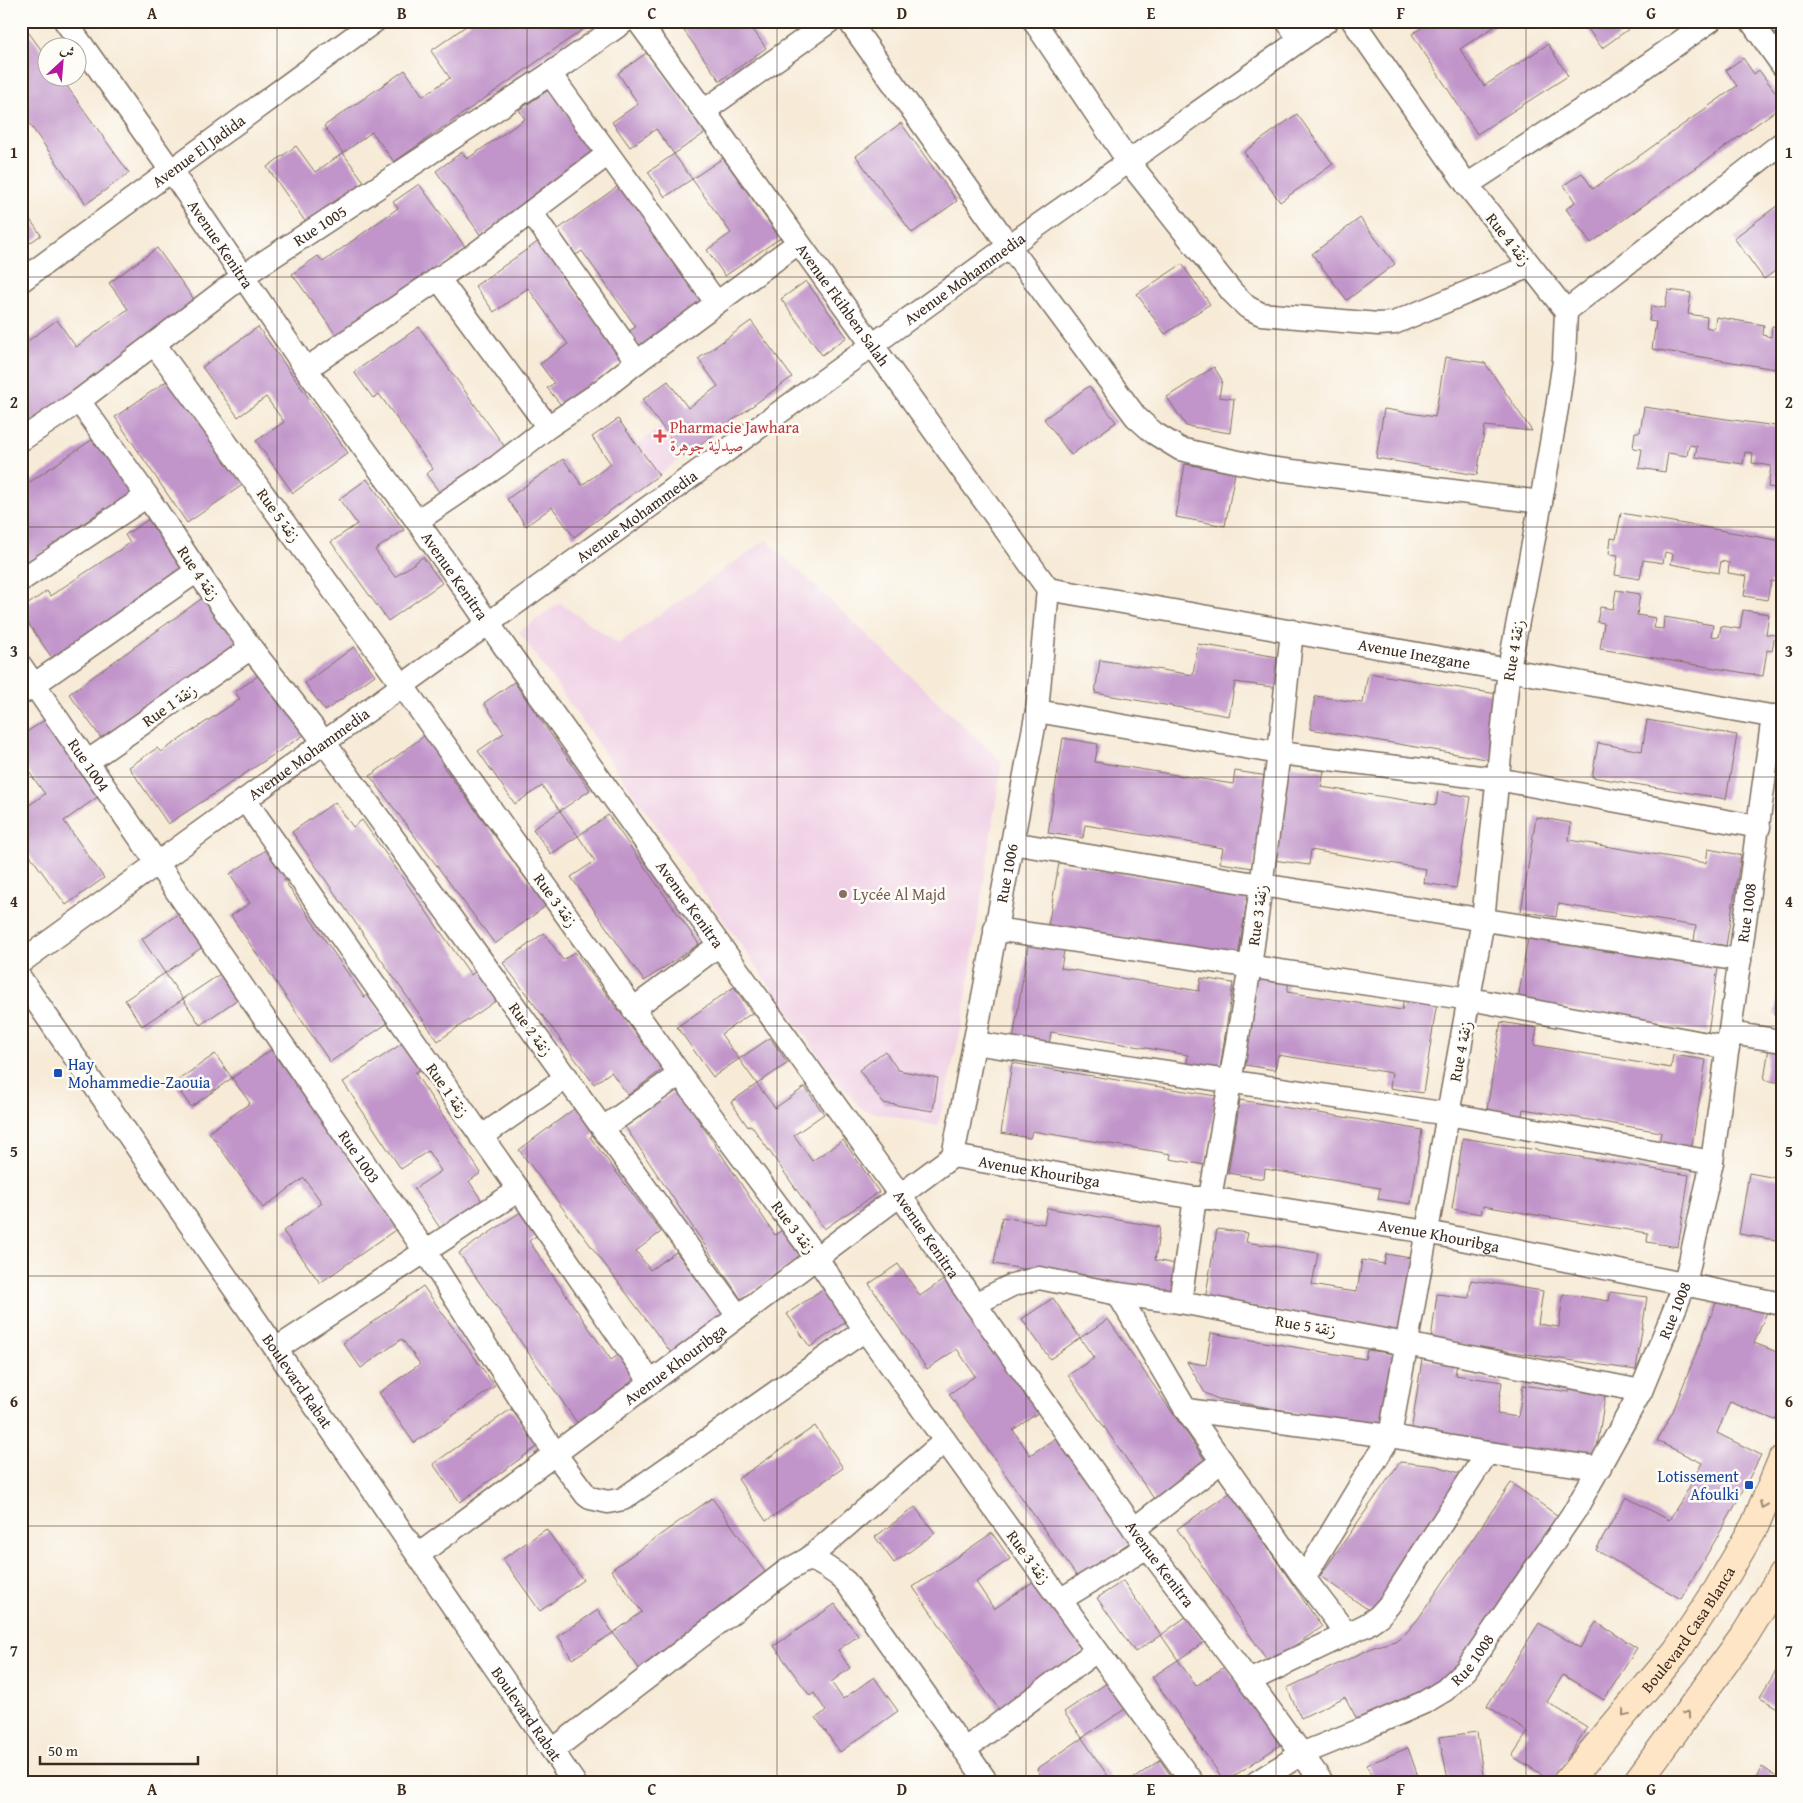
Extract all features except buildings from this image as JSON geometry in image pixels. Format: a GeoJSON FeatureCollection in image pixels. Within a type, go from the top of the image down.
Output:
{"type":"FeatureCollection","features":[{"type":"Feature","properties":{"kind":"main road","name":"Boulevard Casa Blanca"},"geometry":{"type":"LineString","coordinates":[[1567,1782],[1676,1652],[1718,1589],[1755,1525],[1782,1460]]}},
{"type":"Feature","properties":{"kind":"main road"},"geometry":{"type":"LineString","coordinates":[[1637,1782],[1745,1635],[1782,1575]]}},
{"type":"Feature","properties":{"kind":"street","name":"Avenue Kenitra"},"geometry":{"type":"LineString","coordinates":[[65,21],[172,172],[306,369],[900,1195],[1134,1529],[1249,1681],[1322,1782]]}},
{"type":"Feature","properties":{"kind":"street","name":"Avenue El Jadida"},"geometry":{"type":"LineString","coordinates":[[21,281],[172,172],[375,21]]}},
{"type":"Feature","properties":{"kind":"street","name":"Rue 1005"},"geometry":{"type":"LineString","coordinates":[[21,440],[79,401],[155,345],[243,276],[550,74],[625,21]]}},
{"type":"Feature","properties":{"kind":"street","name":"Avenue Fkihben Salah"},"geometry":{"type":"LineString","coordinates":[[638,21],[1048,589]]}},
{"type":"Feature","properties":{"kind":"street"},"geometry":{"type":"LineString","coordinates":[[704,111],[830,21]]}},
{"type":"Feature","properties":{"kind":"street"},"geometry":{"type":"LineString","coordinates":[[849,21],[1009,246],[1136,417],[1154,433],[1180,449],[1268,468],[1541,502]]}},
{"type":"Feature","properties":{"kind":"street"},"geometry":{"type":"LineString","coordinates":[[1034,21],[1128,161],[1232,292],[1247,307],[1261,314],[1378,324],[1394,323],[1530,266]]}},
{"type":"Feature","properties":{"kind":"street"},"geometry":{"type":"LineString","coordinates":[[1287,21],[1300,40]]}},
{"type":"Feature","properties":{"kind":"street","name":"Avenue Mohammedia"},"geometry":{"type":"LineString","coordinates":[[21,962],[1009,246],[1327,21]]}},
{"type":"Feature","properties":{"kind":"street","name":"Rue 4 زنقة"},"geometry":{"type":"LineString","coordinates":[[1353,21],[1467,185],[1566,311],[1564,360],[1541,502],[1509,668],[1483,920],[1390,1436]]}},
{"type":"Feature","properties":{"kind":"street"},"geometry":{"type":"LineString","coordinates":[[1467,185],[1616,87],[1710,21]]}},
{"type":"Feature","properties":{"kind":"street"},"geometry":{"type":"LineString","coordinates":[[1751,21],[1782,65]]}},
{"type":"Feature","properties":{"kind":"street"},"geometry":{"type":"LineString","coordinates":[[550,74],[716,302]]}},
{"type":"Feature","properties":{"kind":"street"},"geometry":{"type":"LineString","coordinates":[[1566,311],[1782,143]]}},
{"type":"Feature","properties":{"kind":"street"},"geometry":{"type":"LineString","coordinates":[[306,369],[478,251],[608,154]]}},
{"type":"Feature","properties":{"kind":"street"},"geometry":{"type":"LineString","coordinates":[[531,212],[637,362]]}},
{"type":"Feature","properties":{"kind":"street"},"geometry":{"type":"LineString","coordinates":[[417,521],[498,466],[548,427],[593,397],[716,302],[798,243]]}},
{"type":"Feature","properties":{"kind":"street"},"geometry":{"type":"LineString","coordinates":[[438,278],[548,427]]}},
{"type":"Feature","properties":{"kind":"street","name":"Rue 5 زنقة"},"geometry":{"type":"LineString","coordinates":[[155,345],[402,685]]}},
{"type":"Feature","properties":{"kind":"street","name":"Rue 4 زنقة"},"geometry":{"type":"LineString","coordinates":[[79,401],[252,648],[324,742]]}},
{"type":"Feature","properties":{"kind":"street"},"geometry":{"type":"LineString","coordinates":[[21,580],[147,496]]}},
{"type":"Feature","properties":{"kind":"street"},"geometry":{"type":"LineString","coordinates":[[27,690],[197,571]]}},
{"type":"Feature","properties":{"kind":"street","name":"Avenue Inezgane"},"geometry":{"type":"LineString","coordinates":[[1048,589],[1509,668],[1778,717]]}},
{"type":"Feature","properties":{"kind":"street","name":"Rue 1006"},"geometry":{"type":"LineString","coordinates":[[953,1156],[1037,711],[1048,589]]}},
{"type":"Feature","properties":{"kind":"street","name":"Rue 3 زنقة"},"geometry":{"type":"LineString","coordinates":[[1180,1302],[1231,1082],[1250,967],[1279,753],[1292,631]]}},
{"type":"Feature","properties":{"kind":"street","name":"Rue 1 زنقة"},"geometry":{"type":"LineString","coordinates":[[88,762],[252,648]]}},
{"type":"Feature","properties":{"kind":"street","name":"Rue 1004"},"geometry":{"type":"LineString","coordinates":[[21,666],[27,690],[88,762],[156,864]]}},
{"type":"Feature","properties":{"kind":"street","name":"Rue 3 زنقة"},"geometry":{"type":"LineString","coordinates":[[402,685],[680,1074],[816,1257],[864,1330],[1189,1779]]}},
{"type":"Feature","properties":{"kind":"street"},"geometry":{"type":"LineString","coordinates":[[1037,711],[1279,753],[1497,779],[1759,827]]}},
{"type":"Feature","properties":{"kind":"street","name":"Rue 1008"},"geometry":{"type":"LineString","coordinates":[[1301,1754],[1363,1730],[1425,1702],[1445,1690],[1466,1670],[1576,1509],[1641,1391],[1686,1284],[1712,1162],[1759,827],[1778,717]]}},
{"type":"Feature","properties":{"kind":"street","name":"Rue 2 زنقة"},"geometry":{"type":"LineString","coordinates":[[324,742],[738,1316]]}},
{"type":"Feature","properties":{"kind":"street","name":"Rue 1 زنقة"},"geometry":{"type":"LineString","coordinates":[[245,800],[519,1190],[650,1381]]}},
{"type":"Feature","properties":{"kind":"street"},"geometry":{"type":"LineString","coordinates":[[1012,843],[1261,885],[1740,960]]}},
{"type":"Feature","properties":{"kind":"street","name":"Rue 1003"},"geometry":{"type":"LineString","coordinates":[[156,864],[425,1251],[556,1455],[590,1498],[608,1502],[623,1499],[864,1330]]}},
{"type":"Feature","properties":{"kind":"street"},"geometry":{"type":"LineString","coordinates":[[996,930],[1470,999],[1729,1040],[1782,1041]]}},
{"type":"Feature","properties":{"kind":"street"},"geometry":{"type":"LineString","coordinates":[[633,1008],[719,945]]}},
{"type":"Feature","properties":{"kind":"street","name":"Boulevard Rabat"},"geometry":{"type":"LineString","coordinates":[[21,979],[574,1782]]}},
{"type":"Feature","properties":{"kind":"street"},"geometry":{"type":"LineString","coordinates":[[974,1043],[1448,1114],[1712,1162]]}},
{"type":"Feature","properties":{"kind":"street"},"geometry":{"type":"LineString","coordinates":[[603,1128],[680,1074]]}},
{"type":"Feature","properties":{"kind":"street"},"geometry":{"type":"LineString","coordinates":[[481,1137],[567,1077]]}},
{"type":"Feature","properties":{"kind":"street","name":"Avenue Khouribga"},"geometry":{"type":"LineString","coordinates":[[418,1555],[556,1455],[650,1381],[953,1156],[1203,1198],[1427,1232],[1782,1304]]}},
{"type":"Feature","properties":{"kind":"street"},"geometry":{"type":"LineString","coordinates":[[276,1349],[519,1190]]}},
{"type":"Feature","properties":{"kind":"street","name":"Rue 5 زنقة"},"geometry":{"type":"LineString","coordinates":[[975,1304],[1012,1285],[1038,1278],[1118,1294],[1180,1302],[1406,1344],[1641,1391]]}},
{"type":"Feature","properties":{"kind":"street"},"geometry":{"type":"LineString","coordinates":[[1118,1294],[1186,1410],[1304,1578],[1346,1633]]}},
{"type":"Feature","properties":{"kind":"street"},"geometry":{"type":"LineString","coordinates":[[1186,1410],[1390,1436],[1488,1453],[1600,1468]]}},
{"type":"Feature","properties":{"kind":"street"},"geometry":{"type":"LineString","coordinates":[[1304,1578],[1390,1436]]}},
{"type":"Feature","properties":{"kind":"street"},"geometry":{"type":"LineString","coordinates":[[553,1750],[786,1571],[808,1559],[945,1441]]}},
{"type":"Feature","properties":{"kind":"street"},"geometry":{"type":"LineString","coordinates":[[1249,1681],[1379,1616],[1389,1605],[1488,1453]]}},
{"type":"Feature","properties":{"kind":"street"},"geometry":{"type":"LineString","coordinates":[[1134,1529],[1222,1461]]}},
{"type":"Feature","properties":{"kind":"street"},"geometry":{"type":"LineString","coordinates":[[1060,1600],[1147,1547]]}},
{"type":"Feature","properties":{"kind":"street"},"geometry":{"type":"LineString","coordinates":[[808,1559],[819,1562],[846,1582],[987,1782]]}},
{"type":"Feature","properties":{"kind":"street"},"geometry":{"type":"LineString","coordinates":[[964,1750],[1096,1651]]}},
{"type":"Feature","properties":{"kind":"street"},"geometry":{"type":"LineString","coordinates":[[1258,1782],[1301,1754]]}},
{"type":"Feature","properties":{"kind":"shaded area"},"geometry":{"type":"Polygon","coordinates":[[[662,426],[684,456],[659,475],[637,445],[662,426]]]}},
{"type":"Feature","properties":{"kind":"shaded area","name":"Lycée Al Majd"},"geometry":{"type":"Polygon","coordinates":[[[766,540],[1002,762],[962,1025],[938,1126],[863,1110],[833,1075],[519,632],[560,603],[618,644],[766,540]]]}},
{"type":"Feature","properties":{"kind":"place","name":"Pharmacie Jawhara صيدلية جوهرة"},"geometry":{"type":"Point","coordinates":[660,436]}},
{"type":"Feature","properties":{"kind":"place","name":"Lycée Al Majd"},"geometry":{"type":"Point","coordinates":[843,894]}},
{"type":"Feature","properties":{"kind":"place","name":"Hay Mohammedie-Zaouia"},"geometry":{"type":"Point","coordinates":[58,1073]}},
{"type":"Feature","properties":{"kind":"place","name":"Lotissement Afoulki"},"geometry":{"type":"Point","coordinates":[1749,1485]}}]}
